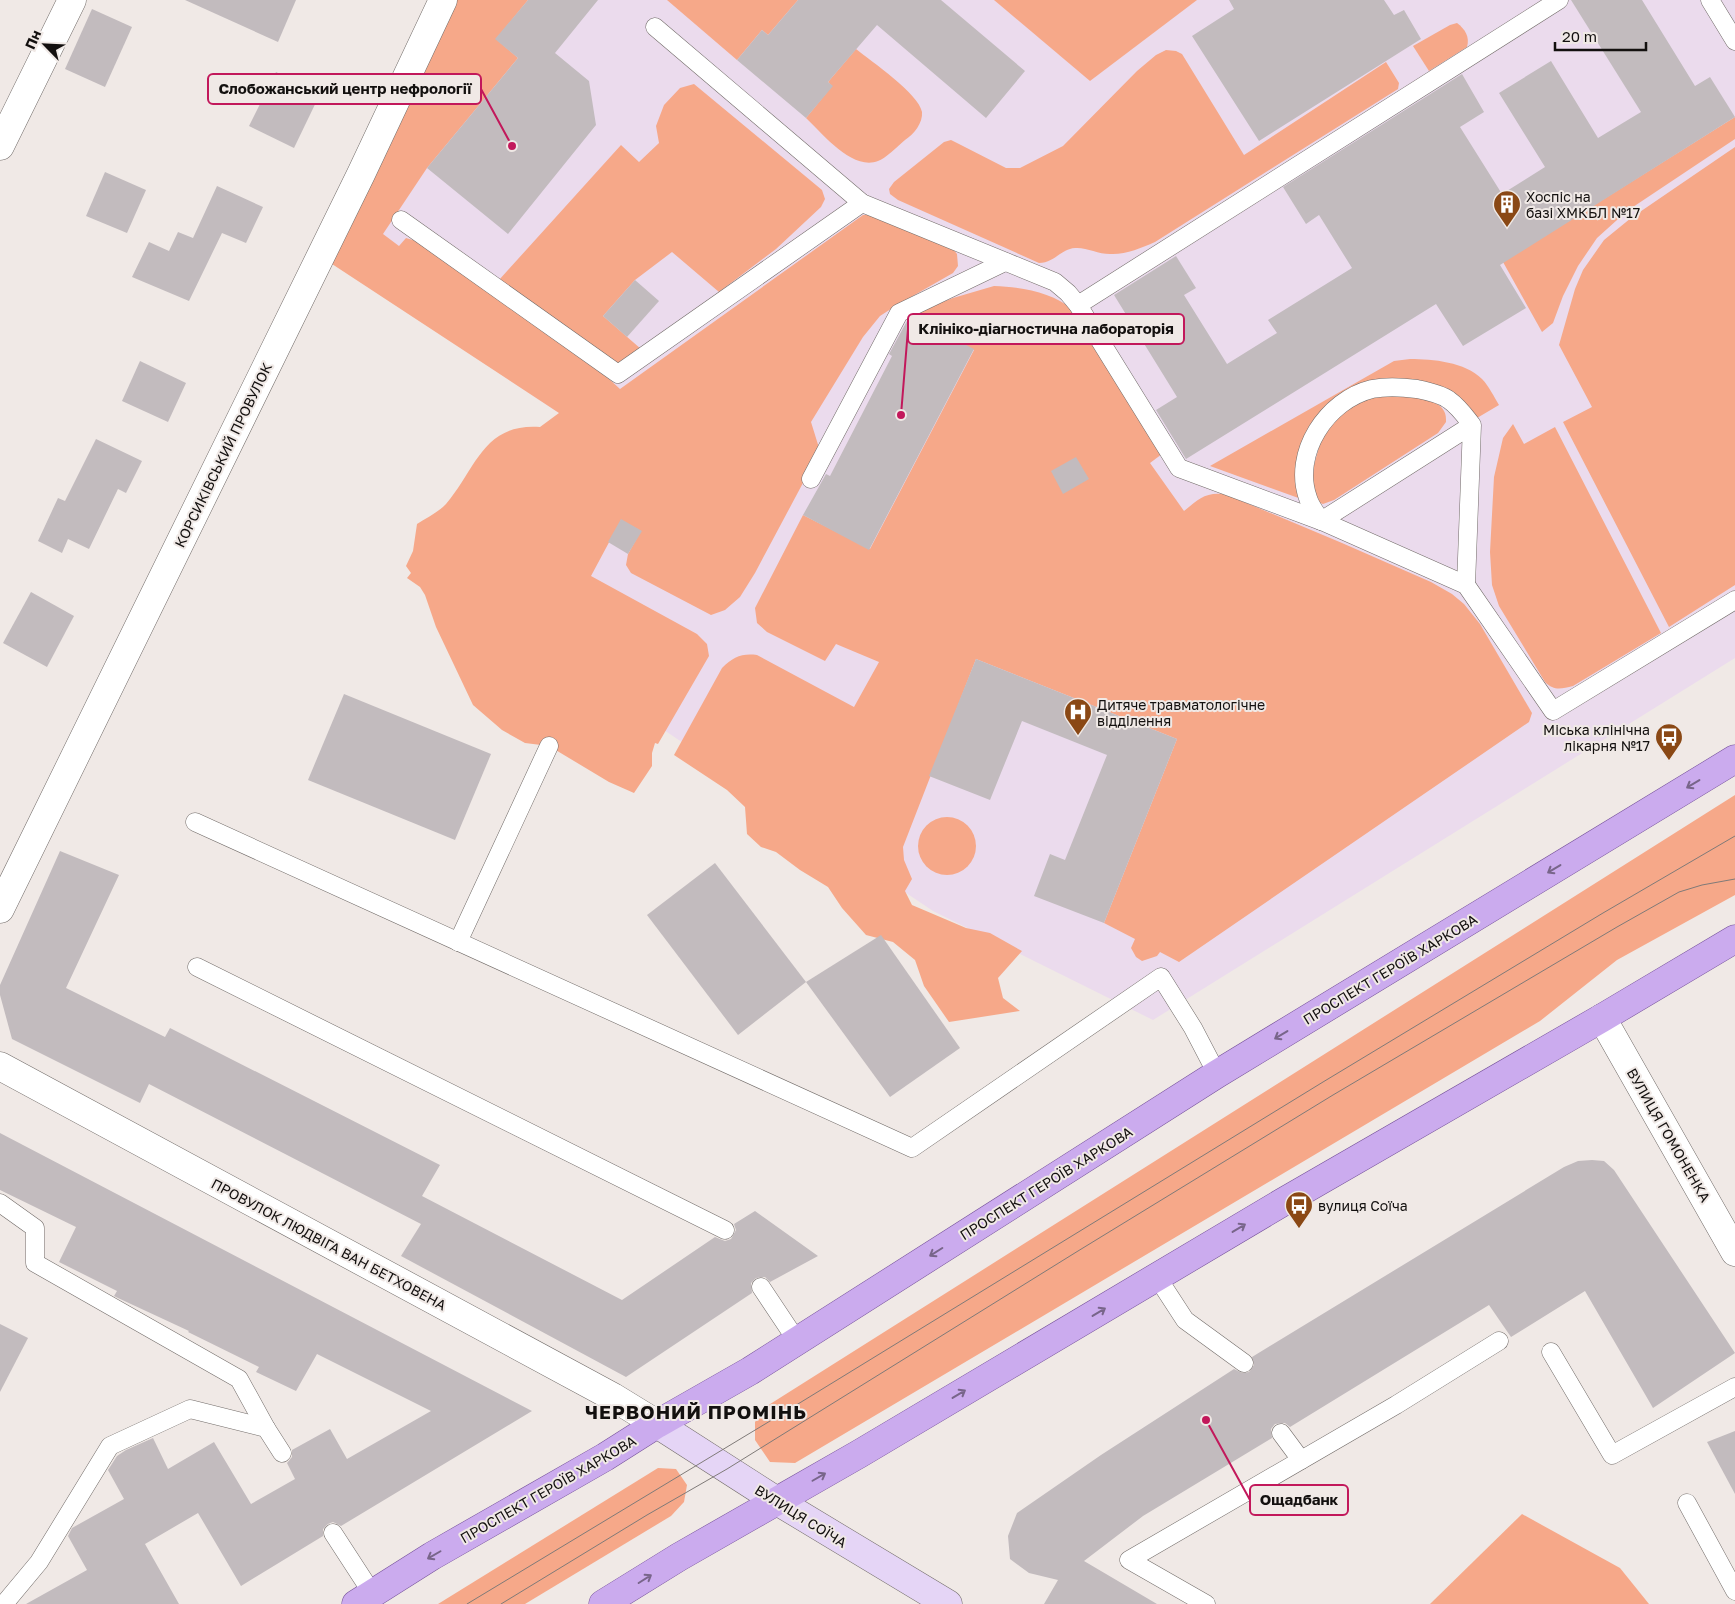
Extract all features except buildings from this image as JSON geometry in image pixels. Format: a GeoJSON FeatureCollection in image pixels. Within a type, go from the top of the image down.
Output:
{"type":"FeatureCollection","features":[{"type":"Feature","properties":{"kind":"main road","name":"ПРОСПЕКТ ГЕРОЇВ ХАРКОВА"},"geometry":{"type":"LineString","coordinates":[[364,1599],[605,1457],[657,1424],[750,1371],[1217,1074],[1735,759]]}},
{"type":"Feature","properties":{"kind":"main road"},"geometry":{"type":"LineString","coordinates":[[603,1604],[679,1557],[1283,1202],[1735,939]]}},
{"type":"Feature","properties":{"kind":"street"},"geometry":{"type":"LineString","coordinates":[[0,146],[72,0]]}},
{"type":"Feature","properties":{"kind":"street","name":"КОРСИКІВСЬКИЙ ПРОВУЛОК"},"geometry":{"type":"LineString","coordinates":[[0,908],[352,192],[443,0]]}},
{"type":"Feature","properties":{"kind":"street","name":"ВУЛИЦЯ ГОМОНЕНКА"},"geometry":{"type":"LineString","coordinates":[[1602,1018],[1735,1252]]}},
{"type":"Feature","properties":{"kind":"street","name":"ПРОВУЛОК ЛЮДВІГА ВАН БЕТХОВЕНА"},"geometry":{"type":"LineString","coordinates":[[0,1066],[613,1398],[657,1424]]}},
{"type":"Feature","properties":{"kind":"street","name":"ВУЛИЦЯ СОЇЧА"},"geometry":{"type":"LineString","coordinates":[[657,1424],[777,1501],[948,1604]]}},
{"type":"Feature","properties":{"kind":"lane"},"geometry":{"type":"LineString","coordinates":[[1078,305],[1559,0]]}},
{"type":"Feature","properties":{"kind":"lane"},"geometry":{"type":"LineString","coordinates":[[1710,0],[1735,41]]}},
{"type":"Feature","properties":{"kind":"lane"},"geometry":{"type":"LineString","coordinates":[[655,27],[862,203],[1055,282],[1068,292],[1078,305],[1178,468],[1321,521],[1466,585],[1553,711],[1735,600]]}},
{"type":"Feature","properties":{"kind":"lane"},"geometry":{"type":"LineString","coordinates":[[401,220],[618,374],[862,203]]}},
{"type":"Feature","properties":{"kind":"lane"},"geometry":{"type":"LineString","coordinates":[[811,480],[899,313],[1005,262]]}},
{"type":"Feature","properties":{"kind":"lane"},"geometry":{"type":"LineString","coordinates":[[1321,521],[1308,499],[1304,480],[1306,451],[1323,421],[1344,402],[1371,390],[1398,386],[1426,390],[1448,399],[1460,409],[1472,425],[1466,585]]}},
{"type":"Feature","properties":{"kind":"lane"},"geometry":{"type":"LineString","coordinates":[[1321,521],[1472,425]]}},
{"type":"Feature","properties":{"kind":"lane"},"geometry":{"type":"LineString","coordinates":[[458,942],[549,746]]}},
{"type":"Feature","properties":{"kind":"lane"},"geometry":{"type":"LineString","coordinates":[[195,822],[912,1148],[1162,977],[1193,1028],[1217,1074]]}},
{"type":"Feature","properties":{"kind":"lane"},"geometry":{"type":"LineString","coordinates":[[197,967],[725,1230]]}},
{"type":"Feature","properties":{"kind":"lane"},"geometry":{"type":"LineString","coordinates":[[0,1204],[35,1228],[35,1263],[239,1379],[282,1453]]}},
{"type":"Feature","properties":{"kind":"lane"},"geometry":{"type":"LineString","coordinates":[[1158,1277],[1185,1320],[1244,1362]]}},
{"type":"Feature","properties":{"kind":"lane"},"geometry":{"type":"LineString","coordinates":[[761,1286],[797,1341]]}},
{"type":"Feature","properties":{"kind":"lane"},"geometry":{"type":"LineString","coordinates":[[1206,1604],[1130,1560],[1499,1341]]}},
{"type":"Feature","properties":{"kind":"lane"},"geometry":{"type":"LineString","coordinates":[[1551,1352],[1612,1454],[1735,1387]]}},
{"type":"Feature","properties":{"kind":"lane"},"geometry":{"type":"LineString","coordinates":[[4,1604],[39,1562],[110,1446],[190,1409],[266,1428]]}},
{"type":"Feature","properties":{"kind":"lane"},"geometry":{"type":"LineString","coordinates":[[1281,1433],[1300,1460]]}},
{"type":"Feature","properties":{"kind":"lane"},"geometry":{"type":"LineString","coordinates":[[1687,1503],[1735,1591]]}},
{"type":"Feature","properties":{"kind":"lane"},"geometry":{"type":"LineString","coordinates":[[334,1533],[364,1599]]}},
{"type":"Feature","properties":{"kind":"shaded area"},"geometry":{"type":"Polygon","coordinates":[[[457,0],[528,0],[496,39],[518,58],[427,168],[383,234],[399,246],[406,238],[416,241],[608,378],[620,389],[863,215],[873,215],[953,249],[957,254],[958,266],[953,273],[880,316],[863,337],[811,422],[820,451],[755,573],[740,597],[725,610],[711,615],[631,573],[626,565],[628,554],[641,531],[621,520],[591,576],[697,634],[707,644],[709,656],[658,744],[655,743],[652,753],[652,766],[634,793],[609,782],[549,746],[525,743],[502,730],[473,705],[436,627],[425,595],[420,587],[407,578],[411,573],[406,566],[413,551],[417,524],[446,504],[474,463],[493,440],[505,432],[521,428],[540,427],[559,413],[332,264],[457,0]]]}},
{"type":"Feature","properties":{"kind":"shaded area"},"geometry":{"type":"Polygon","coordinates":[[[463,0],[1735,0],[1735,658],[1153,1020],[933,911],[493,615],[586,431],[337,265],[463,0]]]}},
{"type":"Feature","properties":{"kind":"shaded area"},"geometry":{"type":"Polygon","coordinates":[[[667,0],[798,0],[768,35],[762,30],[737,60],[667,0]]]}},
{"type":"Feature","properties":{"kind":"shaded area"},"geometry":{"type":"Polygon","coordinates":[[[994,0],[1197,0],[1090,81],[994,0]]]}},
{"type":"Feature","properties":{"kind":"shaded area"},"geometry":{"type":"Polygon","coordinates":[[[1457,23],[1466,34],[1468,40],[1467,47],[1429,71],[1413,46],[1457,23]]]}},
{"type":"Feature","properties":{"kind":"shaded area"},"geometry":{"type":"Polygon","coordinates":[[[856,49],[904,87],[913,96],[922,112],[919,124],[912,135],[884,158],[868,163],[858,161],[838,149],[806,118],[832,86],[828,82],[856,49]]]}},
{"type":"Feature","properties":{"kind":"shaded area"},"geometry":{"type":"Polygon","coordinates":[[[1166,50],[1182,54],[1244,155],[1386,62],[1399,83],[1398,89],[1155,242],[1127,252],[1106,254],[1075,248],[1049,261],[1039,263],[898,200],[890,194],[889,189],[894,182],[944,142],[951,140],[1006,168],[1020,168],[1063,146],[1137,71],[1156,55],[1166,50]]]}},
{"type":"Feature","properties":{"kind":"shaded area"},"geometry":{"type":"Polygon","coordinates":[[[694,84],[822,190],[825,199],[821,207],[776,249],[719,292],[672,252],[635,280],[603,316],[641,349],[619,364],[499,280],[621,145],[639,162],[659,143],[656,126],[664,105],[680,88],[694,84]]]}},
{"type":"Feature","properties":{"kind":"shaded area"},"geometry":{"type":"Polygon","coordinates":[[[1735,117],[1735,139],[1627,211],[1597,238],[1578,266],[1563,296],[1553,323],[1542,332],[1503,262],[1735,117]]]}},
{"type":"Feature","properties":{"kind":"shaded area"},"geometry":{"type":"Polygon","coordinates":[[[1735,147],[1735,585],[1669,627],[1563,422],[1592,407],[1559,345],[1575,289],[1583,270],[1604,240],[1631,218],[1735,147]]]}},
{"type":"Feature","properties":{"kind":"shaded area"},"geometry":{"type":"Polygon","coordinates":[[[994,286],[1015,288],[1046,295],[1073,310],[1162,454],[1150,463],[1184,511],[1207,495],[1225,494],[1431,582],[1452,594],[1464,604],[1480,624],[1532,713],[1529,722],[1179,962],[1160,952],[1157,956],[1142,961],[1136,957],[1131,948],[1135,939],[1104,923],[1177,739],[976,659],[903,847],[904,860],[912,879],[905,891],[912,905],[966,928],[990,933],[1022,951],[998,978],[1003,998],[1020,1011],[949,1022],[924,986],[915,960],[893,942],[866,935],[842,908],[828,887],[800,870],[776,852],[761,847],[747,834],[745,807],[727,790],[674,755],[722,668],[730,661],[742,655],[757,655],[854,707],[879,662],[836,644],[825,661],[767,632],[757,623],[755,608],[803,515],[870,549],[974,350],[908,315],[953,298],[994,286]]]}},
{"type":"Feature","properties":{"kind":"shaded area"},"geometry":{"type":"Polygon","coordinates":[[[1410,359],[1458,365],[1475,373],[1485,382],[1499,405],[1477,418],[1389,384],[1319,420],[1304,500],[1210,466],[1394,361],[1410,359]]]}},
{"type":"Feature","properties":{"kind":"shaded area"},"geometry":{"type":"Polygon","coordinates":[[[1392,396],[1420,398],[1434,402],[1444,411],[1446,422],[1438,433],[1334,500],[1323,504],[1317,502],[1312,487],[1314,465],[1321,440],[1331,423],[1348,409],[1370,398],[1392,396]]]}},
{"type":"Feature","properties":{"kind":"shaded area"},"geometry":{"type":"Polygon","coordinates":[[[1513,424],[1524,444],[1555,427],[1661,633],[1573,686],[1565,688],[1558,689],[1545,682],[1499,606],[1492,585],[1490,552],[1494,477],[1503,438],[1513,424]]]}},
{"type":"Feature","properties":{"kind":"shaded area"},"geometry":{"type":"Polygon","coordinates":[[[1735,795],[1735,895],[1617,960],[1540,1021],[795,1463],[770,1462],[755,1440],[755,1422],[767,1406],[1735,795]]]}},
{"type":"Feature","properties":{"kind":"shaded area"},"geometry":{"type":"Polygon","coordinates":[[[947,817],[958,819],[971,830],[976,846],[974,857],[963,870],[947,875],[936,873],[923,862],[918,846],[920,835],[931,822],[947,817]]]}},
{"type":"Feature","properties":{"kind":"shaded area"},"geometry":{"type":"Polygon","coordinates":[[[658,1468],[676,1469],[687,1485],[684,1502],[671,1516],[525,1604],[438,1604],[658,1468]]]}},
{"type":"Feature","properties":{"kind":"shaded area"},"geometry":{"type":"Polygon","coordinates":[[[1522,1514],[1620,1568],[1649,1604],[1430,1604],[1522,1514]]]}},
{"type":"Feature","properties":{"kind":"tram line"},"geometry":{"type":"LineString","coordinates":[[467,1604],[780,1415],[1323,1082],[1603,913],[1735,836]]}},
{"type":"Feature","properties":{"kind":"tram line"},"geometry":{"type":"LineString","coordinates":[[501,1604],[647,1515],[727,1469],[1333,1095],[1617,927],[1679,892],[1702,885],[1735,879]]}},
{"type":"Feature","properties":{"kind":"place","name":"Слобожанський центр нефрології"},"geometry":{"type":"Point","coordinates":[512,146]}},
{"type":"Feature","properties":{"kind":"place","name":"Хоспіс на базі ХМКБЛ №17"},"geometry":{"type":"Point","coordinates":[1507,228]}},
{"type":"Feature","properties":{"kind":"place","name":"Клініко-діагностична лабораторія"},"geometry":{"type":"Point","coordinates":[901,415]}},
{"type":"Feature","properties":{"kind":"place","name":"Дитяче травматологічне відділення"},"geometry":{"type":"Point","coordinates":[1078,736]}},
{"type":"Feature","properties":{"kind":"place","name":"Міська клінічна лікарня №17"},"geometry":{"type":"Point","coordinates":[1669,761]}},
{"type":"Feature","properties":{"kind":"place","name":"вулиця Соїча"},"geometry":{"type":"Point","coordinates":[1299,1229]}},
{"type":"Feature","properties":{"kind":"place","name":"Ощадбанк"},"geometry":{"type":"Point","coordinates":[1206,1420]}},
{"type":"Feature","properties":{"kind":"district","name":"ЧЕРВОНИЙ ПРОМІНЬ"},"geometry":{"type":"Point","coordinates":[696,1411]}}]}
